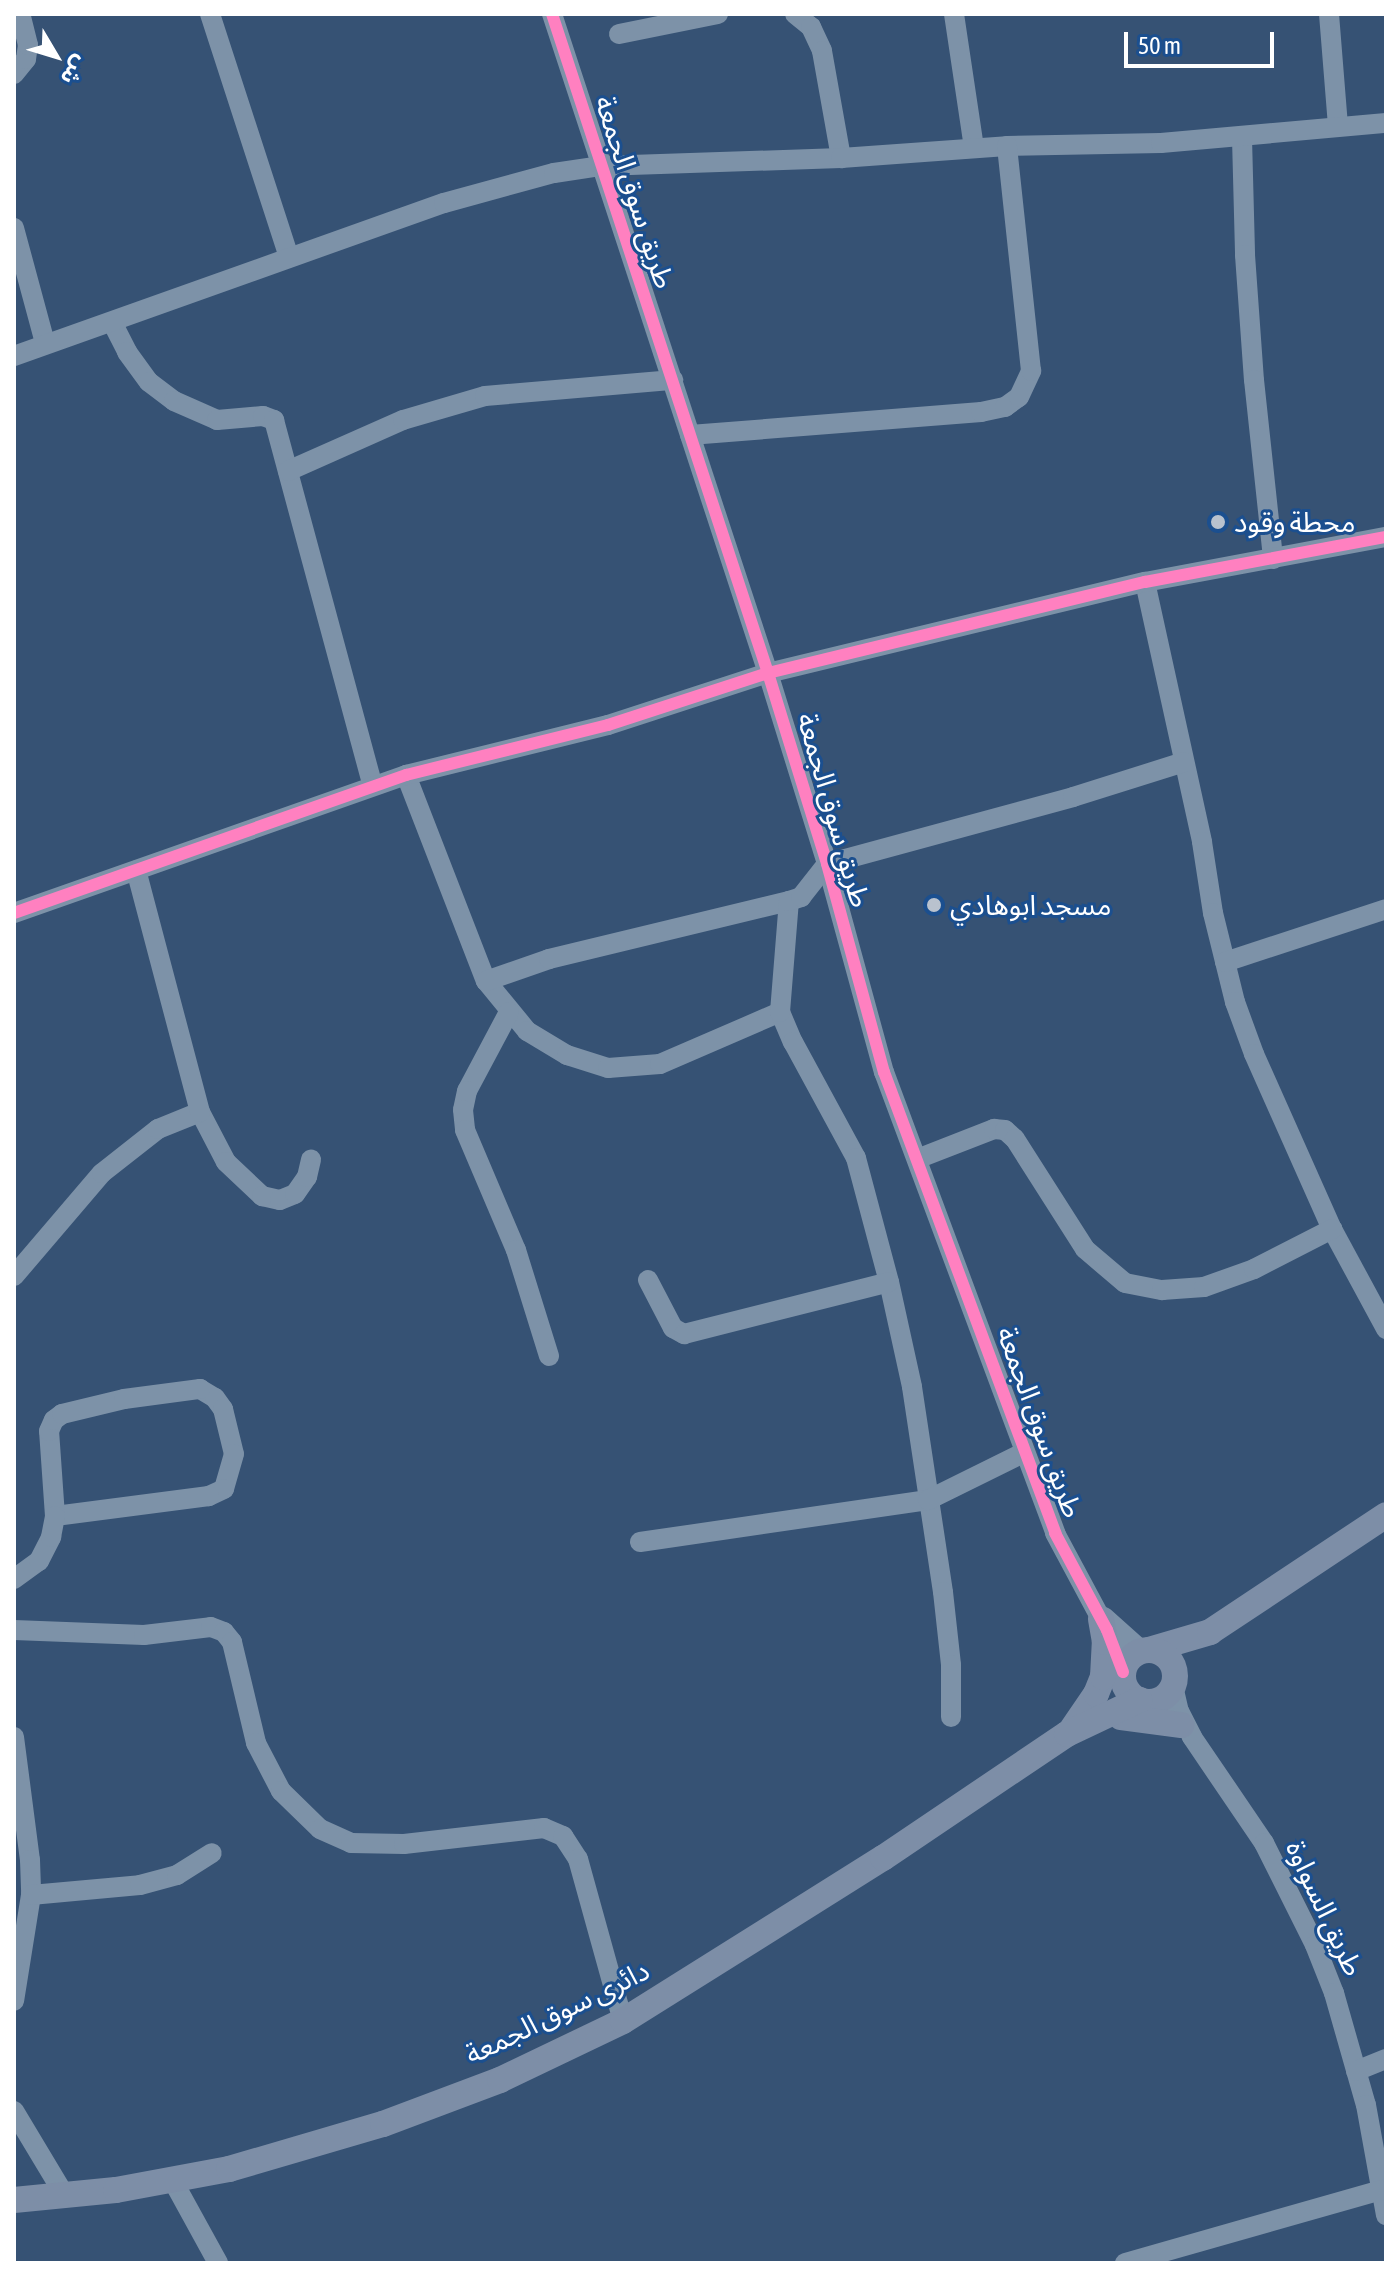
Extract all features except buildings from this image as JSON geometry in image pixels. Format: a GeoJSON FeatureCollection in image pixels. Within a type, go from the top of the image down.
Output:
{"type":"FeatureCollection","features":[{"type":"Feature","properties":{"kind":"main road"},"geometry":{"type":"LineString","coordinates":[[1133,1688],[1129,1659],[1145,1651],[1180,1644],[1237,1616],[1386,1515]]}},
{"type":"Feature","properties":{"kind":"main road"},"geometry":{"type":"LineString","coordinates":[[1070,1732],[1096,1694],[1103,1677],[1105,1642],[1098,1614]]}},
{"type":"Feature","properties":{"kind":"main road"},"geometry":{"type":"LineString","coordinates":[[1133,1688],[1162,1698],[1173,1682],[1237,1616]]}},
{"type":"Feature","properties":{"kind":"main road"},"geometry":{"type":"LineString","coordinates":[[1145,1651],[1168,1659],[1173,1682]]}},
{"type":"Feature","properties":{"kind":"main road"},"geometry":{"type":"LineString","coordinates":[[1070,1732],[1133,1688]]}},
{"type":"Feature","properties":{"kind":"main road"},"geometry":{"type":"LineString","coordinates":[[1097,1720],[1133,1688]]}},
{"type":"Feature","properties":{"kind":"main road"},"geometry":{"type":"LineString","coordinates":[[1070,1732],[1097,1720],[1130,1716],[1186,1731]]}},
{"type":"Feature","properties":{"kind":"main road","name":"دائرى سوق الجمعة"},"geometry":{"type":"LineString","coordinates":[[14,2200],[173,2181],[229,2169],[383,2124],[500,2080],[623,2021],[869,1866],[1070,1732]]}},
{"type":"Feature","properties":{"kind":"street"},"geometry":{"type":"LineString","coordinates":[[14,74],[26,59],[28,45],[20,14]]}},
{"type":"Feature","properties":{"kind":"street"},"geometry":{"type":"LineString","coordinates":[[210,14],[289,257]]}},
{"type":"Feature","properties":{"kind":"street","name":"طريق سوق الجمعة"},"geometry":{"type":"LineString","coordinates":[[552,14],[768,673],[827,864],[867,1018],[1055,1533],[1133,1688]]}},
{"type":"Feature","properties":{"kind":"street"},"geometry":{"type":"LineString","coordinates":[[619,34],[718,14]]}},
{"type":"Feature","properties":{"kind":"street"},"geometry":{"type":"LineString","coordinates":[[795,14],[811,27],[822,51],[841,158]]}},
{"type":"Feature","properties":{"kind":"street"},"geometry":{"type":"LineString","coordinates":[[954,14],[974,148]]}},
{"type":"Feature","properties":{"kind":"street"},"geometry":{"type":"LineString","coordinates":[[1329,14],[1338,125]]}},
{"type":"Feature","properties":{"kind":"street"},"geometry":{"type":"LineString","coordinates":[[14,356],[495,187],[601,166],[841,158],[1007,146],[1242,138],[1338,125],[1386,123]]}},
{"type":"Feature","properties":{"kind":"street"},"geometry":{"type":"LineString","coordinates":[[1242,138],[1250,333],[1273,559]]}},
{"type":"Feature","properties":{"kind":"street"},"geometry":{"type":"LineString","coordinates":[[690,435],[981,412],[1005,407],[1019,397],[1027,387],[1031,371],[1007,146]]}},
{"type":"Feature","properties":{"kind":"street"},"geometry":{"type":"LineString","coordinates":[[14,228],[45,343]]}},
{"type":"Feature","properties":{"kind":"street"},"geometry":{"type":"LineString","coordinates":[[112,322],[149,382],[174,401],[217,420],[270,417],[277,427],[373,786]]}},
{"type":"Feature","properties":{"kind":"street"},"geometry":{"type":"LineString","coordinates":[[288,471],[403,420],[485,396],[673,380]]}},
{"type":"Feature","properties":{"kind":"street"},"geometry":{"type":"LineString","coordinates":[[14,913],[406,775],[608,725],[768,673],[1145,582],[1386,537]]}},
{"type":"Feature","properties":{"kind":"street"},"geometry":{"type":"LineString","coordinates":[[1145,582],[1225,962],[1254,1054],[1332,1229],[1386,1329]]}},
{"type":"Feature","properties":{"kind":"street"},"geometry":{"type":"LineString","coordinates":[[486,981],[549,959],[789,901],[801,897],[827,864],[1058,802],[1184,762]]}},
{"type":"Feature","properties":{"kind":"street"},"geometry":{"type":"LineString","coordinates":[[406,775],[486,981],[527,1031],[567,1055],[608,1068],[660,1064],[780,1012]]}},
{"type":"Feature","properties":{"kind":"street"},"geometry":{"type":"LineString","coordinates":[[136,870],[200,1112],[226,1162],[262,1196],[280,1200],[295,1194],[307,1177],[311,1159]]}},
{"type":"Feature","properties":{"kind":"street"},"geometry":{"type":"LineString","coordinates":[[789,901],[780,1012],[856,1158],[889,1282],[912,1387],[951,1665],[951,1717]]}},
{"type":"Feature","properties":{"kind":"street"},"geometry":{"type":"LineString","coordinates":[[1225,962],[1386,909]]}},
{"type":"Feature","properties":{"kind":"street"},"geometry":{"type":"LineString","coordinates":[[509,1012],[467,1091],[463,1110],[465,1130],[516,1250],[549,1356]]}},
{"type":"Feature","properties":{"kind":"street"},"geometry":{"type":"LineString","coordinates":[[14,1276],[102,1173],[158,1129],[200,1112]]}},
{"type":"Feature","properties":{"kind":"street"},"geometry":{"type":"LineString","coordinates":[[917,1159],[994,1129],[1005,1130],[1015,1139],[1085,1249],[1125,1283],[1162,1290],[1204,1287],[1254,1269],[1332,1229]]}},
{"type":"Feature","properties":{"kind":"street"},"geometry":{"type":"LineString","coordinates":[[648,1280],[673,1328],[684,1334],[889,1282]]}},
{"type":"Feature","properties":{"kind":"street"},"geometry":{"type":"LineString","coordinates":[[14,1579],[39,1561],[51,1537],[55,1516],[49,1431],[62,1414],[124,1399],[200,1389],[215,1398],[223,1409],[234,1454],[224,1489],[209,1496],[55,1516]]}},
{"type":"Feature","properties":{"kind":"street"},"geometry":{"type":"LineString","coordinates":[[640,1542],[928,1500],[1025,1452]]}},
{"type":"Feature","properties":{"kind":"street"},"geometry":{"type":"LineString","coordinates":[[1098,1614],[1145,1651]]}},
{"type":"Feature","properties":{"kind":"street"},"geometry":{"type":"LineString","coordinates":[[14,1630],[144,1635],[211,1627],[224,1632],[232,1642],[256,1743],[281,1791],[320,1829],[351,1843],[404,1844],[544,1828],[563,1836],[578,1859],[623,2021]]}},
{"type":"Feature","properties":{"kind":"street"},"geometry":{"type":"LineString","coordinates":[[1173,1682],[1186,1731]]}},
{"type":"Feature","properties":{"kind":"street"},"geometry":{"type":"LineString","coordinates":[[1133,1688],[1186,1731]]}},
{"type":"Feature","properties":{"kind":"street","name":"طريق السواوة"},"geometry":{"type":"LineString","coordinates":[[1186,1731],[1264,1843],[1291,1891],[1334,1993],[1356,2071],[1386,2215]]}},
{"type":"Feature","properties":{"kind":"street"},"geometry":{"type":"LineString","coordinates":[[14,1737],[30,1860],[31,1895],[14,2001]]}},
{"type":"Feature","properties":{"kind":"street"},"geometry":{"type":"LineString","coordinates":[[31,1895],[140,1885],[177,1875],[212,1853]]}},
{"type":"Feature","properties":{"kind":"street"},"geometry":{"type":"LineString","coordinates":[[1356,2071],[1386,2059]]}},
{"type":"Feature","properties":{"kind":"street"},"geometry":{"type":"LineString","coordinates":[[14,2111],[65,2196]]}},
{"type":"Feature","properties":{"kind":"street"},"geometry":{"type":"LineString","coordinates":[[173,2181],[218,2263]]}},
{"type":"Feature","properties":{"kind":"street"},"geometry":{"type":"LineString","coordinates":[[1125,2263],[1382,2190]]}},
{"type":"Feature","properties":{"kind":"cycle path"},"geometry":{"type":"LineString","coordinates":[[552,14],[768,673],[827,864],[884,1072],[1055,1533],[1107,1630],[1123,1672]]}},
{"type":"Feature","properties":{"kind":"cycle path"},"geometry":{"type":"LineString","coordinates":[[14,913],[406,775],[608,725],[768,673],[1145,582],[1386,537]]}},
{"type":"Feature","properties":{"kind":"place","name":"محطة وقود"},"geometry":{"type":"Point","coordinates":[1218,522]}},
{"type":"Feature","properties":{"kind":"place","name":"مسجد ابوهادي"},"geometry":{"type":"Point","coordinates":[934,905]}}]}
